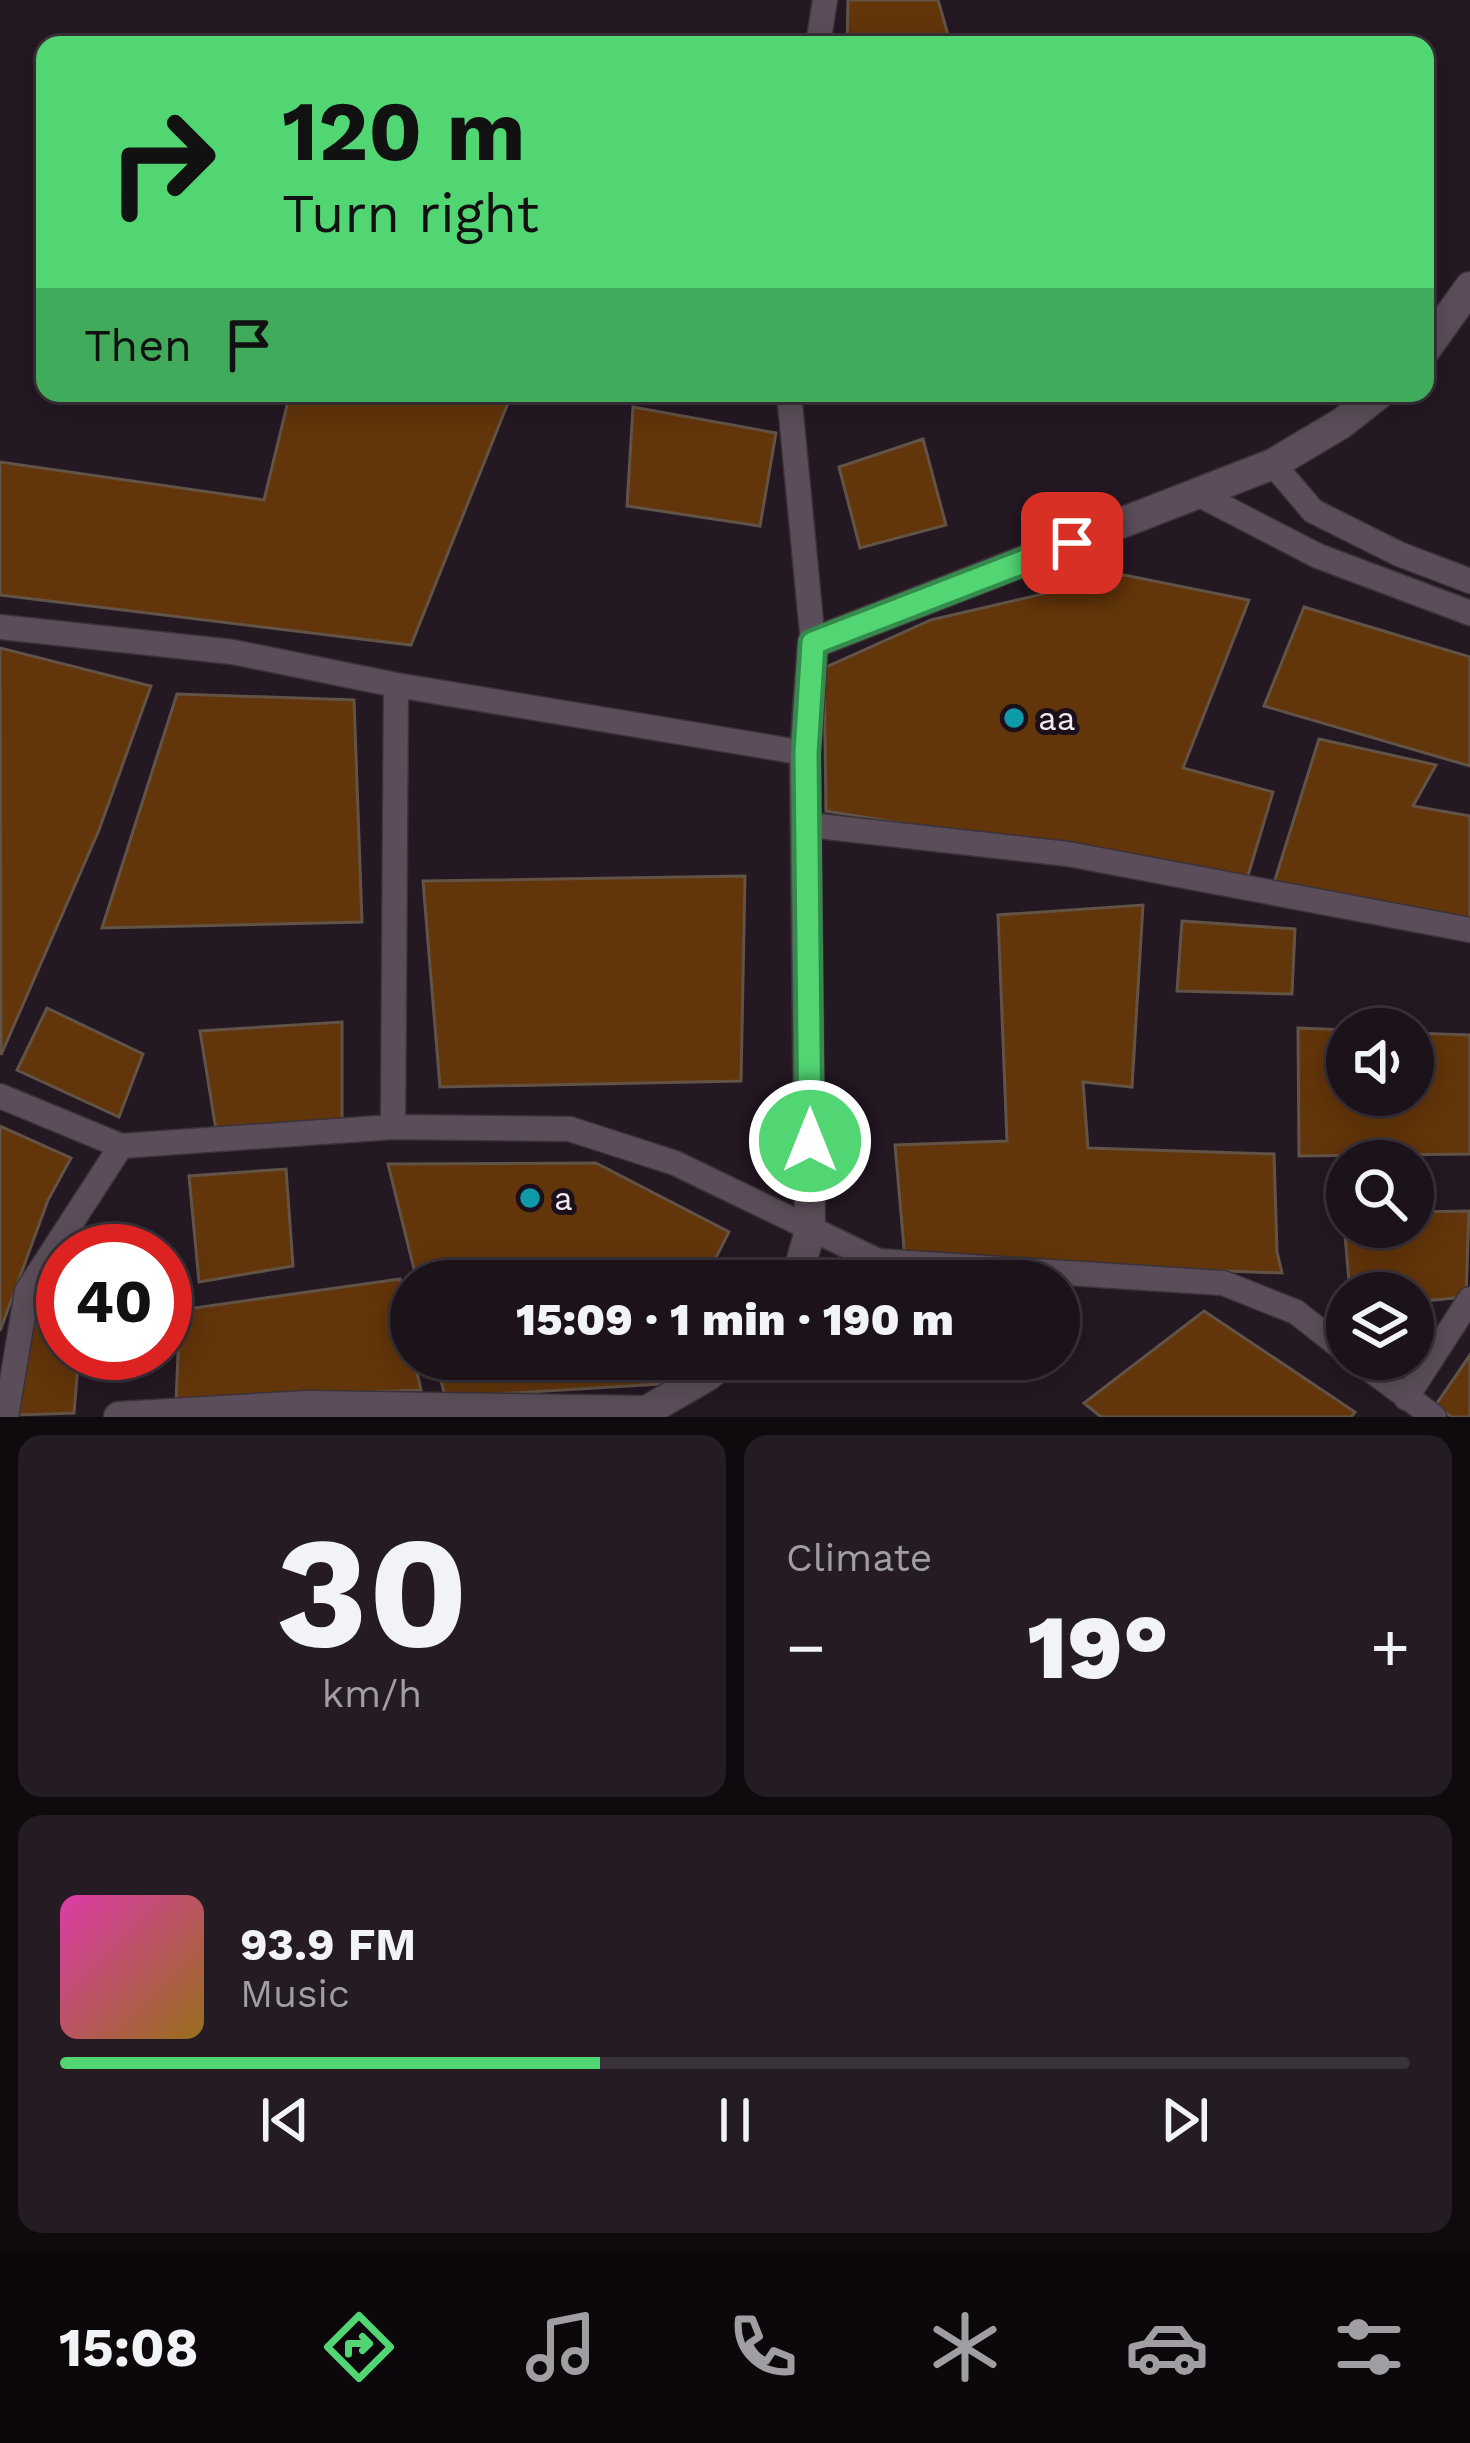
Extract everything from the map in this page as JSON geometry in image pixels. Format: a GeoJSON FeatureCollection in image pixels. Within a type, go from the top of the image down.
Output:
{"type":"FeatureCollection","features":[{"type":"Feature","properties":{"kind":"street"},"geometry":{"type":"LineString","coordinates":[[819,36],[825,0]]}},
{"type":"Feature","properties":{"kind":"street"},"geometry":{"type":"LineString","coordinates":[[1434,337],[1470,287]]}},
{"type":"Feature","properties":{"kind":"street"},"geometry":{"type":"LineString","coordinates":[[790,402],[813,643],[806,753],[811,1231],[802,1260]]}},
{"type":"Feature","properties":{"kind":"street"},"geometry":{"type":"LineString","coordinates":[[813,643],[1273,464],[1369,402]]}},
{"type":"Feature","properties":{"kind":"street"},"geometry":{"type":"LineString","coordinates":[[1273,464],[1313,511],[1399,554],[1470,580]]}},
{"type":"Feature","properties":{"kind":"street"},"geometry":{"type":"LineString","coordinates":[[1198,494],[1318,556],[1470,613]]}},
{"type":"Feature","properties":{"kind":"street"},"geometry":{"type":"LineString","coordinates":[[0,626],[232,652],[396,686],[806,753]]}},
{"type":"Feature","properties":{"kind":"street"},"geometry":{"type":"LineString","coordinates":[[393,1127],[396,686]]}},
{"type":"Feature","properties":{"kind":"street"},"geometry":{"type":"LineString","coordinates":[[809,825],[1068,854],[1470,930]]}},
{"type":"Feature","properties":{"kind":"street"},"geometry":{"type":"LineString","coordinates":[[0,1096],[121,1146],[393,1127],[570,1129],[675,1163],[878,1261],[1223,1283],[1296,1312],[1326,1336]]}},
{"type":"Feature","properties":{"kind":"street"},"geometry":{"type":"LineString","coordinates":[[6,1417],[27,1291],[121,1146]]}},
{"type":"Feature","properties":{"kind":"street"},"geometry":{"type":"LineString","coordinates":[[1406,1398],[1470,1299]]}},
{"type":"Feature","properties":{"kind":"street"},"geometry":{"type":"LineString","coordinates":[[119,1417],[306,1406],[641,1414],[700,1380]]}},
{"type":"Feature","properties":{"kind":"street"},"geometry":{"type":"LineString","coordinates":[[1383,1380],[1434,1417]]}},
{"type":"Feature","properties":{"kind":"building"},"geometry":{"type":"Polygon","coordinates":[[[848,0],[938,0],[948,36],[847,36],[848,0]]]}},
{"type":"Feature","properties":{"kind":"building"},"geometry":{"type":"Polygon","coordinates":[[[288,402],[508,402],[411,645],[0,595],[0,462],[264,500],[288,402]]]}},
{"type":"Feature","properties":{"kind":"building"},"geometry":{"type":"Polygon","coordinates":[[[633,407],[776,433],[760,526],[627,506],[633,407]]]}},
{"type":"Feature","properties":{"kind":"building"},"geometry":{"type":"Polygon","coordinates":[[[923,439],[946,525],[860,548],[839,467],[923,439]]]}},
{"type":"Feature","properties":{"kind":"building","name":"aa"},"geometry":{"type":"Polygon","coordinates":[[[1124,575],[1249,600],[1183,768],[1273,792],[1247,879],[826,811],[824,668],[931,620],[1124,575]]]}},
{"type":"Feature","properties":{"kind":"building"},"geometry":{"type":"Polygon","coordinates":[[[1304,607],[1470,657],[1470,766],[1264,706],[1304,607]]]}},
{"type":"Feature","properties":{"kind":"building"},"geometry":{"type":"Polygon","coordinates":[[[0,648],[151,686],[99,830],[1,1055],[0,648]]]}},
{"type":"Feature","properties":{"kind":"building"},"geometry":{"type":"Polygon","coordinates":[[[177,694],[354,700],[362,922],[102,928],[177,694]]]}},
{"type":"Feature","properties":{"kind":"building"},"geometry":{"type":"Polygon","coordinates":[[[1319,739],[1436,765],[1413,806],[1470,816],[1470,920],[1273,886],[1319,739]]]}},
{"type":"Feature","properties":{"kind":"building"},"geometry":{"type":"Polygon","coordinates":[[[745,876],[741,1081],[440,1087],[423,881],[745,876]]]}},
{"type":"Feature","properties":{"kind":"building"},"geometry":{"type":"Polygon","coordinates":[[[1143,905],[1132,1087],[1083,1082],[1088,1148],[1274,1154],[1282,1273],[1080,1265],[1080,1260],[905,1259],[895,1145],[1007,1141],[998,915],[1143,905]]]}},
{"type":"Feature","properties":{"kind":"building"},"geometry":{"type":"Polygon","coordinates":[[[1182,921],[1295,929],[1292,994],[1177,991],[1182,921]]]}},
{"type":"Feature","properties":{"kind":"building"},"geometry":{"type":"Polygon","coordinates":[[[47,1008],[143,1054],[119,1117],[17,1070],[47,1008]]]}},
{"type":"Feature","properties":{"kind":"building"},"geometry":{"type":"Polygon","coordinates":[[[342,1022],[342,1119],[216,1130],[200,1031],[342,1022]]]}},
{"type":"Feature","properties":{"kind":"building"},"geometry":{"type":"Polygon","coordinates":[[[1298,1028],[1326,1029],[1326,1116],[1434,1116],[1434,1034],[1470,1035],[1470,1154],[1434,1154],[1434,1140],[1326,1140],[1326,1156],[1299,1156],[1298,1028]]]}},
{"type":"Feature","properties":{"kind":"building"},"geometry":{"type":"Polygon","coordinates":[[[0,1126],[71,1158],[36,1224],[0,1331],[0,1126]]]}},
{"type":"Feature","properties":{"kind":"building","name":"a"},"geometry":{"type":"Polygon","coordinates":[[[596,1163],[729,1232],[715,1260],[412,1260],[388,1164],[596,1163]]]}},
{"type":"Feature","properties":{"kind":"building"},"geometry":{"type":"Polygon","coordinates":[[[286,1169],[293,1266],[199,1282],[189,1176],[286,1169]]]}},
{"type":"Feature","properties":{"kind":"building"},"geometry":{"type":"Polygon","coordinates":[[[1469,1211],[1466,1297],[1434,1300],[1434,1272],[1348,1272],[1346,1248],[1434,1248],[1434,1212],[1469,1211]]]}},
{"type":"Feature","properties":{"kind":"building"},"geometry":{"type":"Polygon","coordinates":[[[390,1280],[390,1380],[419,1380],[421,1390],[176,1401],[177,1380],[192,1380],[192,1308],[390,1280]]]}},
{"type":"Feature","properties":{"kind":"building"},"geometry":{"type":"Polygon","coordinates":[[[36,1297],[36,1380],[77,1380],[74,1413],[16,1415],[36,1297]]]}},
{"type":"Feature","properties":{"kind":"building"},"geometry":{"type":"Polygon","coordinates":[[[1204,1311],[1355,1412],[1351,1417],[1101,1417],[1084,1403],[1204,1311]]]}},
{"type":"Feature","properties":{"kind":"building"},"geometry":{"type":"Polygon","coordinates":[[[1470,1355],[1470,1417],[1452,1417],[1435,1406],[1470,1355]]]}},
{"type":"Feature","properties":{"kind":"building"},"geometry":{"type":"Polygon","coordinates":[[[441,1380],[657,1380],[662,1384],[445,1397],[441,1380]]]}},
{"type":"Feature","properties":{"kind":"place","name":"aa"},"geometry":{"type":"Point","coordinates":[1014,718]}},
{"type":"Feature","properties":{"kind":"place","name":"a"},"geometry":{"type":"Point","coordinates":[530,1198]}},
{"type":"Feature","properties":{"kind":"route"},"geometry":{"type":"LineString","coordinates":[[810,1141],[806,753],[813,643],[1072,543]]}}]}
